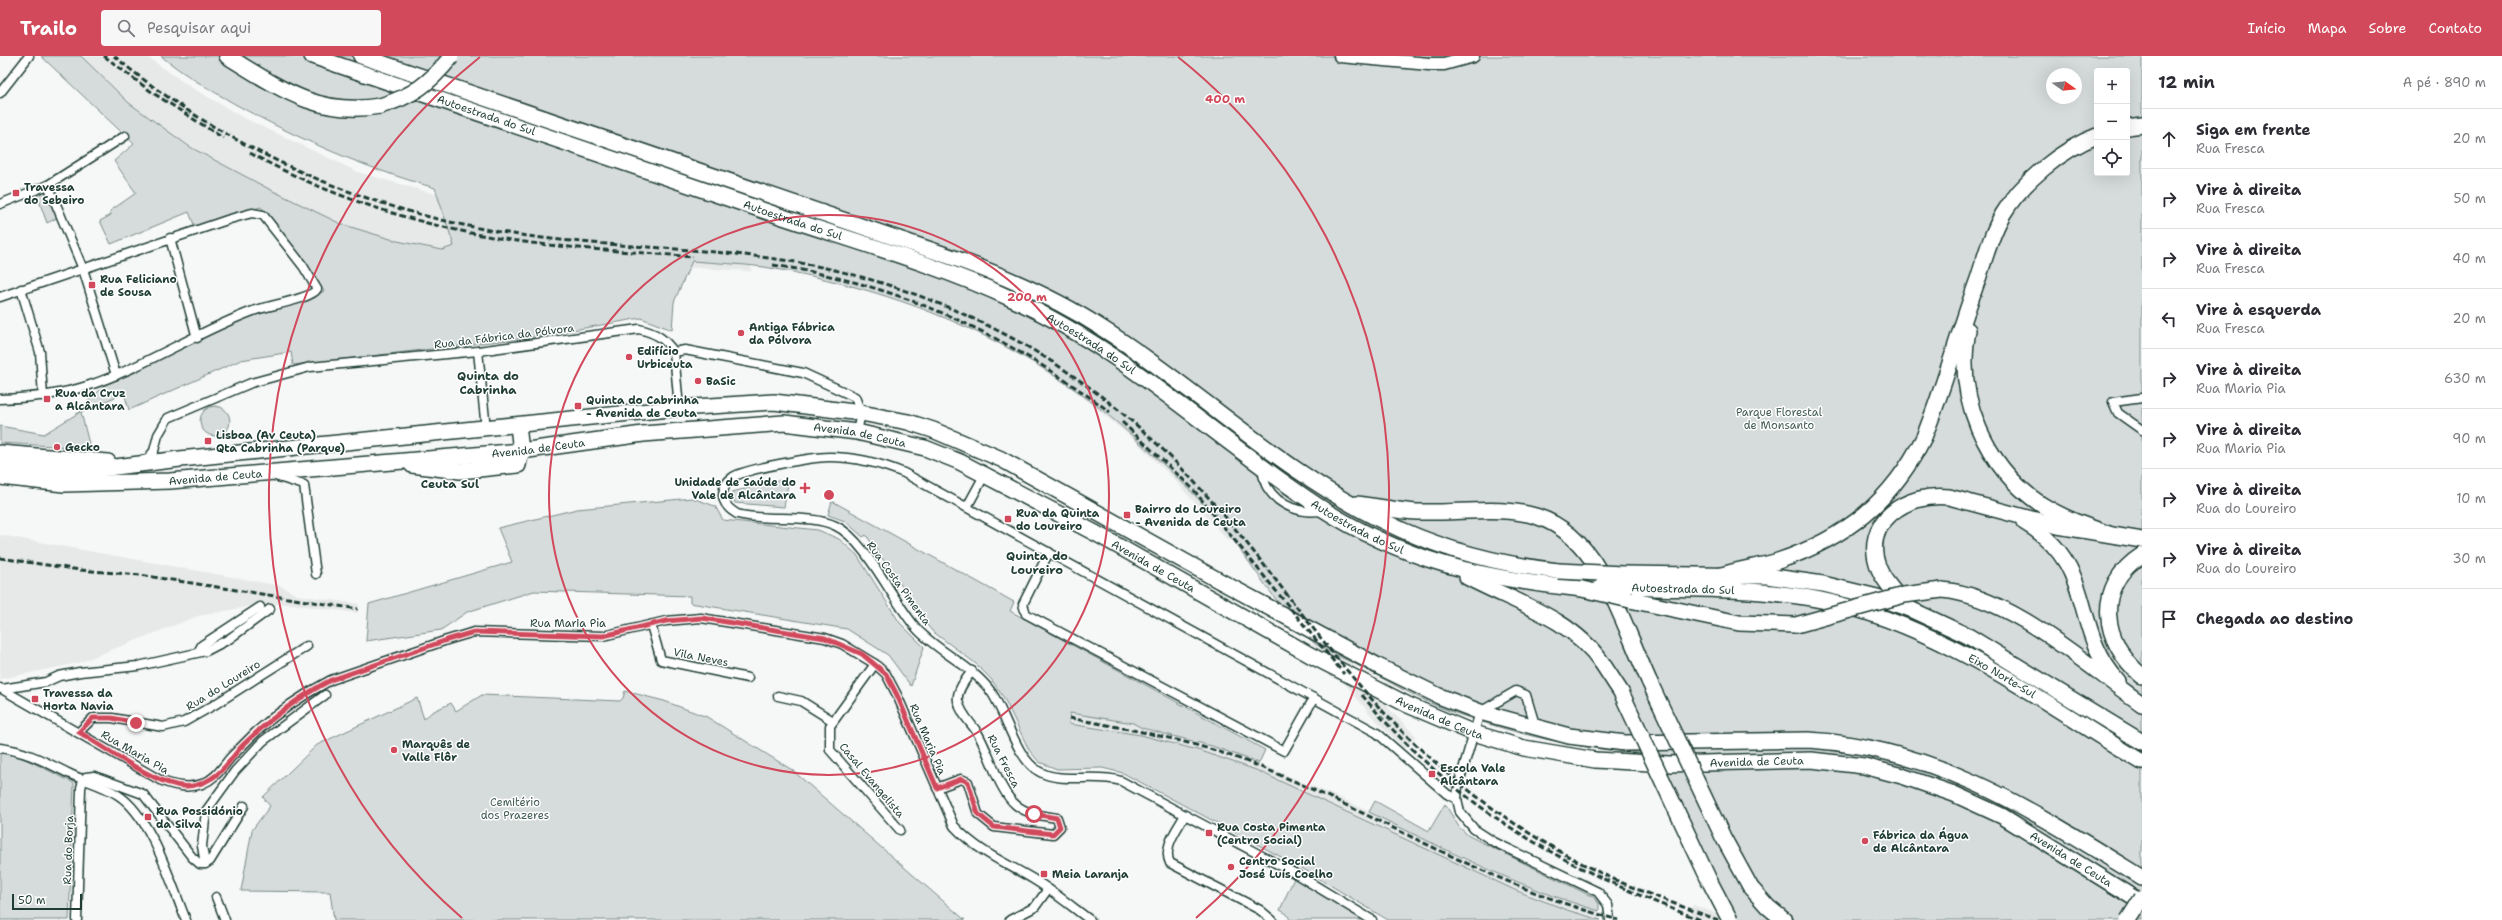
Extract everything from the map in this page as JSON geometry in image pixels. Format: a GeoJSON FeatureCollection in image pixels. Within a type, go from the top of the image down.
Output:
{"type":"FeatureCollection","features":[{"type":"Feature","properties":{"kind":"highway"},"geometry":{"type":"LineString","coordinates":[[227,56],[281,89],[309,101],[332,108],[356,110],[380,106],[404,99],[423,87],[437,75],[451,57]]}},
{"type":"Feature","properties":{"kind":"highway","name":"Autoestrada do Sul"},"geometry":{"type":"LineString","coordinates":[[312,56],[863,244],[955,276],[1011,298],[1072,329],[1109,352],[1162,390],[1261,466],[1325,510],[1400,548],[1448,567],[1522,582],[1582,589],[1626,587],[1719,576],[1784,578],[1859,592]]}},
{"type":"Feature","properties":{"kind":"highway","name":"Autoestrada do Sul"},"geometry":{"type":"LineString","coordinates":[[361,56],[940,253],[1020,284],[1079,314],[1117,338],[1178,381],[1265,448],[1349,503],[1396,527],[1453,549],[1505,562],[1558,571],[1626,587],[1764,591],[1821,600],[1854,609]]}},
{"type":"Feature","properties":{"kind":"highway"},"geometry":{"type":"LineString","coordinates":[[2130,127],[2142,125]]}},
{"type":"Feature","properties":{"kind":"highway"},"geometry":{"type":"LineString","coordinates":[[1719,576],[1791,556],[1833,537],[1870,510],[1898,481],[1917,450],[1930,423],[1996,229],[2011,202],[2056,158],[2094,137]]}},
{"type":"Feature","properties":{"kind":"highway"},"geometry":{"type":"LineString","coordinates":[[2023,190],[1999,236],[1976,300],[1965,345],[1964,363],[1969,401],[1974,419],[1987,447],[2013,480],[2041,504],[2055,512],[2109,534]]}},
{"type":"Feature","properties":{"kind":"highway","name":"Avenida de Ceuta"},"geometry":{"type":"LineString","coordinates":[[0,465],[83,471],[679,408],[774,402],[861,412],[908,422],[933,430],[1001,459],[1218,580],[1380,667],[1439,696],[1480,712],[1569,736],[1625,743],[1668,744],[1802,740],[1838,742],[1866,746],[1903,755],[1963,776],[2011,800],[2142,878]]}},
{"type":"Feature","properties":{"kind":"highway"},"geometry":{"type":"LineString","coordinates":[[563,420],[565,446]]}},
{"type":"Feature","properties":{"kind":"highway","name":"Avenida de Ceuta"},"geometry":{"type":"LineString","coordinates":[[0,477],[64,484],[170,481],[388,461],[439,469],[474,470],[518,465],[521,451],[642,434],[784,423],[857,432],[926,448],[985,474],[1097,534],[1208,598],[1408,705],[1474,733],[1524,748],[1595,760],[1677,764],[1811,760],[1864,766],[1938,787],[2002,816],[2142,903]]}},
{"type":"Feature","properties":{"kind":"highway"},"geometry":{"type":"LineString","coordinates":[[518,426],[521,451]]}},
{"type":"Feature","properties":{"kind":"highway"},"geometry":{"type":"LineString","coordinates":[[0,453],[141,465]]}},
{"type":"Feature","properties":{"kind":"highway"},"geometry":{"type":"LineString","coordinates":[[1912,610],[1888,584],[1877,561],[1877,538],[1884,522],[1898,506],[1915,499],[1937,496],[1968,501],[2010,514],[2058,526],[2142,540]]}},
{"type":"Feature","properties":{"kind":"highway"},"geometry":{"type":"LineString","coordinates":[[1349,503],[1418,512],[1483,509],[1512,510],[1528,514],[1556,526],[1579,544],[1599,571],[1722,837],[1752,888],[1768,907],[1784,920]]}},
{"type":"Feature","properties":{"kind":"highway"},"geometry":{"type":"LineString","coordinates":[[2010,514],[2043,534],[2063,555],[2076,581],[2099,655],[2111,674],[2138,701]]}},
{"type":"Feature","properties":{"kind":"highway"},"geometry":{"type":"LineString","coordinates":[[2142,555],[2127,567],[2116,584],[2109,616],[2114,643],[2120,655],[2142,676]]}},
{"type":"Feature","properties":{"kind":"highway"},"geometry":{"type":"LineString","coordinates":[[1448,567],[1568,628],[1584,640],[1602,663],[1621,692],[1730,920]]}},
{"type":"Feature","properties":{"kind":"highway"},"geometry":{"type":"LineString","coordinates":[[1208,598],[1218,580]]}},
{"type":"Feature","properties":{"kind":"highway"},"geometry":{"type":"LineString","coordinates":[[1626,587],[1734,622],[1796,625],[1911,594],[1942,590],[1980,598],[2008,611],[2138,701]]}},
{"type":"Feature","properties":{"kind":"highway","name":"Eixo Norte-Sul"},"geometry":{"type":"LineString","coordinates":[[1859,592],[1912,610],[1988,648],[2142,742]]}},
{"type":"Feature","properties":{"kind":"highway","name":"Eixo Norte-Sul"},"geometry":{"type":"LineString","coordinates":[[1854,609],[1897,622],[1936,639],[1995,671],[2142,762]]}},
{"type":"Feature","properties":{"kind":"highway"},"geometry":{"type":"LineString","coordinates":[[1864,766],[1866,746]]}},
{"type":"Feature","properties":{"kind":"highway"},"geometry":{"type":"LineString","coordinates":[[2128,920],[2142,898]]}},
{"type":"Feature","properties":{"kind":"main road"},"geometry":{"type":"LineString","coordinates":[[1340,56],[1444,64],[1472,56]]}},
{"type":"Feature","properties":{"kind":"street"},"geometry":{"type":"LineString","coordinates":[[0,93],[29,56]]}},
{"type":"Feature","properties":{"kind":"street"},"geometry":{"type":"LineString","coordinates":[[0,204],[48,185],[125,136]]}},
{"type":"Feature","properties":{"kind":"street"},"geometry":{"type":"LineString","coordinates":[[48,185],[83,269],[116,375]]}},
{"type":"Feature","properties":{"kind":"street"},"geometry":{"type":"LineString","coordinates":[[0,297],[170,238],[230,219],[258,212],[263,215],[314,282],[316,291],[295,299],[253,311],[116,375],[86,386],[43,396],[0,399]]}},
{"type":"Feature","properties":{"kind":"street"},"geometry":{"type":"LineString","coordinates":[[170,238],[197,338]]}},
{"type":"Feature","properties":{"kind":"street"},"geometry":{"type":"LineString","coordinates":[[21,289],[40,352],[43,396]]}},
{"type":"Feature","properties":{"kind":"street","name":"Rua da Fábrica da Pólvora"},"geometry":{"type":"LineString","coordinates":[[141,465],[149,459],[154,451],[158,435],[168,418],[251,383],[310,367],[478,351],[639,329],[654,333],[666,340],[674,352]]}},
{"type":"Feature","properties":{"kind":"street"},"geometry":{"type":"LineString","coordinates":[[478,351],[486,429]]}},
{"type":"Feature","properties":{"kind":"street"},"geometry":{"type":"LineString","coordinates":[[679,408],[674,352],[692,351],[803,372],[855,397],[861,412],[857,432]]}},
{"type":"Feature","properties":{"kind":"street"},"geometry":{"type":"LineString","coordinates":[[2142,398],[2113,402],[2118,413],[2142,430]]}},
{"type":"Feature","properties":{"kind":"street","name":"Rua Costa Pimenta"},"geometry":{"type":"LineString","coordinates":[[967,507],[892,468],[867,460],[841,457],[801,460],[736,475],[726,485],[724,500],[729,509],[737,514],[826,523],[841,529],[856,542],[918,630],[972,671],[991,692],[1025,759],[1039,772],[1057,777],[1111,778],[1129,785],[1296,874],[1372,920]]}},
{"type":"Feature","properties":{"kind":"street"},"geometry":{"type":"LineString","coordinates":[[263,473],[304,485],[316,574]]}},
{"type":"Feature","properties":{"kind":"street"},"geometry":{"type":"LineString","coordinates":[[985,474],[967,507],[1383,736],[1447,794],[1457,799]]}},
{"type":"Feature","properties":{"kind":"street"},"geometry":{"type":"LineString","coordinates":[[1049,552],[1024,600],[1024,611],[1026,614],[1083,646],[1284,751],[1314,698]]}},
{"type":"Feature","properties":{"kind":"street"},"geometry":{"type":"LineString","coordinates":[[198,652],[202,645],[260,607]]}},
{"type":"Feature","properties":{"kind":"street"},"geometry":{"type":"LineString","coordinates":[[1,688],[46,682],[80,672],[138,666],[206,651],[228,639],[270,609]]}},
{"type":"Feature","properties":{"kind":"street","name":"Rua Maria Pia"},"geometry":{"type":"LineString","coordinates":[[1,688],[160,780],[190,787],[202,784],[220,773],[248,740],[290,704],[314,689],[338,677],[474,632],[603,636],[666,621],[702,618],[818,637],[842,644],[875,664],[886,674],[897,695],[954,826],[967,840],[984,853],[1048,890],[1090,920]]}},
{"type":"Feature","properties":{"kind":"street","name":"Vila Neves"},"geometry":{"type":"LineString","coordinates":[[651,625],[661,660],[748,678]]}},
{"type":"Feature","properties":{"kind":"street","name":"Rua do Loureiro"},"geometry":{"type":"LineString","coordinates":[[79,732],[93,718],[112,718],[163,727],[184,722],[214,705],[307,646]]}},
{"type":"Feature","properties":{"kind":"street","name":"Casal Evangelista"},"geometry":{"type":"LineString","coordinates":[[875,664],[830,726],[830,750],[900,830]]}},
{"type":"Feature","properties":{"kind":"street","name":"Rua Fresca"},"geometry":{"type":"LineString","coordinates":[[937,788],[961,779],[968,782],[978,814],[994,827],[1053,834],[1060,827],[1057,818],[1034,814],[1016,805],[1003,786],[990,754],[964,716],[958,700],[960,690],[972,671]]}},
{"type":"Feature","properties":{"kind":"street"},"geometry":{"type":"LineString","coordinates":[[1536,728],[1526,695],[1516,691],[1480,712],[1458,786],[1457,799],[1463,817],[1474,829],[1494,842],[1598,892],[1608,905],[1610,920]]}},
{"type":"Feature","properties":{"kind":"street"},"geometry":{"type":"LineString","coordinates":[[205,864],[202,846],[206,811],[235,771],[263,741],[325,695]]}},
{"type":"Feature","properties":{"kind":"street"},"geometry":{"type":"LineString","coordinates":[[778,696],[801,702],[833,721]]}},
{"type":"Feature","properties":{"kind":"street"},"geometry":{"type":"LineString","coordinates":[[0,748],[31,754],[83,780],[118,795],[136,814],[153,842],[186,920]]}},
{"type":"Feature","properties":{"kind":"street"},"geometry":{"type":"LineString","coordinates":[[83,780],[86,777],[94,776],[143,794],[192,857],[200,864],[205,864],[210,861],[244,806]]}},
{"type":"Feature","properties":{"kind":"street","name":"Rua do Borja"},"geometry":{"type":"LineString","coordinates":[[76,920],[81,788],[83,780]]}},
{"type":"Feature","properties":{"kind":"street"},"geometry":{"type":"LineString","coordinates":[[1185,815],[1169,845],[1167,853],[1170,863],[1260,910],[1272,920]]}},
{"type":"Feature","properties":{"kind":"street"},"geometry":{"type":"LineString","coordinates":[[1010,920],[1034,907],[1048,890]]}},
{"type":"Feature","properties":{"kind":"street"},"geometry":{"type":"LineString","coordinates":[[216,897],[225,920]]}},
{"type":"Feature","properties":{"kind":"shaded area"},"geometry":{"type":"Polygon","coordinates":[[[81,56],[146,56],[189,86],[242,117],[358,172],[476,206],[757,241],[1059,356],[1241,529],[1228,541],[1174,479],[1133,439],[1077,392],[1029,361],[973,330],[928,310],[879,294],[807,275],[751,265],[751,271],[474,256],[397,241],[341,224],[269,189],[189,146],[129,103],[81,56]]]}},
{"type":"Feature","properties":{"kind":"shaded area"},"geometry":{"type":"Polygon","coordinates":[[[0,535],[281,586],[297,595],[359,604],[357,613],[291,604],[262,604],[198,616],[78,663],[0,679],[0,535]]]}},
{"type":"Feature","properties":{"kind":"shaded area"},"geometry":{"type":"Polygon","coordinates":[[[1327,634],[1391,711],[1416,736],[1404,749],[1369,713],[1313,645],[1327,634]]]}},
{"type":"Feature","properties":{"kind":"shaded area"},"geometry":{"type":"Polygon","coordinates":[[[1070,713],[1134,723],[1142,728],[1212,746],[1246,758],[1347,801],[1483,868],[1563,900],[1599,911],[1597,918],[1570,911],[1498,883],[1256,770],[1201,751],[1141,735],[1068,724],[1070,713]]]}},
{"type":"Feature","properties":{"kind":"shaded area"},"geometry":{"type":"Polygon","coordinates":[[[1693,905],[1735,920],[1689,920],[1693,905]]]}},
{"type":"Feature","properties":{"kind":"green space","name":"Parque Florestal de Monsanto"},"geometry":{"type":"Polygon","coordinates":[[[41,56],[81,56],[129,103],[190,147],[269,189],[341,224],[397,241],[442,250],[454,246],[435,188],[332,152],[283,129],[206,87],[161,56],[2142,56],[2142,920],[1721,920],[1640,753],[1595,748],[1550,740],[1505,729],[1461,715],[1423,699],[1319,646],[1308,638],[1282,607],[1222,525],[1209,510],[1149,451],[1090,400],[1048,371],[1004,346],[958,324],[911,305],[863,289],[814,277],[764,267],[692,261],[674,302],[672,330],[641,318],[534,337],[293,365],[291,352],[241,360],[129,410],[124,393],[81,412],[90,448],[0,443],[0,426],[44,434],[80,412],[85,404],[116,375],[199,339],[250,314],[298,304],[324,291],[261,207],[195,227],[189,212],[111,244],[100,221],[111,215],[110,211],[136,193],[114,161],[134,144],[41,56]]]}},
{"type":"Feature","properties":{"kind":"green space"},"geometry":{"type":"Polygon","coordinates":[[[44,191],[57,218],[47,223],[37,195],[44,191]]]}},
{"type":"Feature","properties":{"kind":"green space"},"geometry":{"type":"Polygon","coordinates":[[[215,406],[226,410],[230,421],[226,432],[215,436],[204,432],[200,421],[204,410],[215,406]]]}},
{"type":"Feature","properties":{"kind":"green space"},"geometry":{"type":"Polygon","coordinates":[[[782,480],[788,484],[784,507],[735,503],[732,492],[782,480]]]}},
{"type":"Feature","properties":{"kind":"green space"},"geometry":{"type":"Polygon","coordinates":[[[692,498],[715,506],[723,520],[818,530],[839,539],[857,555],[900,623],[924,647],[911,686],[888,655],[847,629],[690,603],[690,596],[534,591],[467,612],[441,630],[366,641],[369,604],[512,562],[498,528],[577,509],[692,498]]]}},
{"type":"Feature","properties":{"kind":"green space"},"geometry":{"type":"Polygon","coordinates":[[[832,501],[1014,602],[1010,611],[1265,750],[1259,763],[1212,746],[1142,728],[1133,723],[1070,713],[1069,724],[1141,735],[1201,751],[1256,770],[1517,891],[1570,911],[1601,920],[1388,920],[1300,867],[1123,773],[1102,768],[1057,769],[1039,762],[1029,750],[1004,698],[991,679],[975,663],[932,631],[907,600],[910,598],[866,535],[863,537],[845,521],[828,515],[832,501]]]}},
{"type":"Feature","properties":{"kind":"green space","name":"Cemitério dos Prazeres"},"geometry":{"type":"Polygon","coordinates":[[[625,691],[664,701],[707,717],[792,770],[965,920],[334,920],[330,892],[241,891],[252,830],[270,806],[263,797],[317,745],[417,698],[424,719],[432,712],[451,703],[456,711],[482,695],[620,701],[623,698],[625,691]]]}},
{"type":"Feature","properties":{"kind":"green space"},"geometry":{"type":"Polygon","coordinates":[[[0,753],[15,754],[74,783],[69,920],[0,920],[0,753]]]}},
{"type":"Feature","properties":{"kind":"green space"},"geometry":{"type":"Polygon","coordinates":[[[1375,801],[1429,831],[1445,804],[1459,827],[1469,836],[1595,898],[1599,904],[1599,911],[1539,891],[1425,840],[1369,812],[1375,801]]]}},
{"type":"Feature","properties":{"kind":"green space"},"geometry":{"type":"Polygon","coordinates":[[[1294,878],[1364,920],[1290,920],[1287,914],[1280,910],[1294,878]]]}},
{"type":"Feature","properties":{"kind":"railway"},"geometry":{"type":"LineString","coordinates":[[104,56],[153,93],[223,138]]}},
{"type":"Feature","properties":{"kind":"railway"},"geometry":{"type":"LineString","coordinates":[[114,56],[157,89],[202,119],[249,147],[298,171],[349,192],[401,209],[454,223],[542,238],[577,242],[719,252],[789,261],[819,267],[879,282],[908,292],[966,315],[1021,343],[1045,357],[1092,389],[1158,444],[1178,464],[1251,548],[1327,646],[1381,709],[1410,739],[1454,779],[1526,831],[1577,861],[1631,887],[1718,920]]}},
{"type":"Feature","properties":{"kind":"railway"},"geometry":{"type":"LineString","coordinates":[[250,153],[310,183],[373,207],[438,226],[504,239],[574,248],[693,257]]}},
{"type":"Feature","properties":{"kind":"railway"},"geometry":{"type":"LineString","coordinates":[[773,265],[866,285],[951,317],[992,336],[1031,359],[1071,384],[1110,412]]}},
{"type":"Feature","properties":{"kind":"railway"},"geometry":{"type":"LineString","coordinates":[[1122,422],[1192,488],[1344,674]]}},
{"type":"Feature","properties":{"kind":"railway"},"geometry":{"type":"LineString","coordinates":[[0,558],[80,570],[140,575],[358,609]]}},
{"type":"Feature","properties":{"kind":"railway"},"geometry":{"type":"LineString","coordinates":[[1362,695],[1398,735],[1436,771],[1475,803],[1516,831],[1559,856],[1604,879],[1701,920]]}},
{"type":"Feature","properties":{"kind":"railway"},"geometry":{"type":"LineString","coordinates":[[1069,718],[1182,741],[1248,762],[1295,781],[1432,847],[1523,888],[1619,920]]}},
{"type":"Feature","properties":{"kind":"place","name":"Travessa do Sebeiro"},"geometry":{"type":"Point","coordinates":[16,193]}},
{"type":"Feature","properties":{"kind":"place","name":"Rua Feliciano de Sousa"},"geometry":{"type":"Point","coordinates":[92,285]}},
{"type":"Feature","properties":{"kind":"place","name":"Antiga Fábrica da Pólvora"},"geometry":{"type":"Point","coordinates":[741,333]}},
{"type":"Feature","properties":{"kind":"place","name":"Edifício Urbiceuta"},"geometry":{"type":"Point","coordinates":[629,357]}},
{"type":"Feature","properties":{"kind":"place","name":"BaSic"},"geometry":{"type":"Point","coordinates":[698,381]}},
{"type":"Feature","properties":{"kind":"place","name":"Rua da Cruz a Alcântara"},"geometry":{"type":"Point","coordinates":[47,399]}},
{"type":"Feature","properties":{"kind":"place","name":"Quinta do Cabrinha - Avenida de Ceuta"},"geometry":{"type":"Point","coordinates":[578,406]}},
{"type":"Feature","properties":{"kind":"place","name":"Lisboa (Av Ceuta) Qta Cabrinha (Parque)"},"geometry":{"type":"Point","coordinates":[208,441]}},
{"type":"Feature","properties":{"kind":"place","name":"Gecko"},"geometry":{"type":"Point","coordinates":[57,447]}},
{"type":"Feature","properties":{"kind":"place","name":"Unidade de Saúde do Vale de Alcântara"},"geometry":{"type":"Point","coordinates":[805,488]}},
{"type":"Feature","properties":{"kind":"place","name":"Bairro do Loureiro - Avenida de Ceuta"},"geometry":{"type":"Point","coordinates":[1127,515]}},
{"type":"Feature","properties":{"kind":"place","name":"Rua da Quinta do Loureiro"},"geometry":{"type":"Point","coordinates":[1008,519]}},
{"type":"Feature","properties":{"kind":"place","name":"Travessa da Horta Navia"},"geometry":{"type":"Point","coordinates":[35,699]}},
{"type":"Feature","properties":{"kind":"place","name":"Marquês de Valle Flôr"},"geometry":{"type":"Point","coordinates":[394,750]}},
{"type":"Feature","properties":{"kind":"place","name":"Escola Vale Alcântara"},"geometry":{"type":"Point","coordinates":[1432,774]}},
{"type":"Feature","properties":{"kind":"place","name":"Rua Possidónio da Silva"},"geometry":{"type":"Point","coordinates":[148,817]}},
{"type":"Feature","properties":{"kind":"place","name":"Rua Costa Pimenta (Centro Social)"},"geometry":{"type":"Point","coordinates":[1209,833]}},
{"type":"Feature","properties":{"kind":"place","name":"Fábrica da Água de Alcântara"},"geometry":{"type":"Point","coordinates":[1865,841]}},
{"type":"Feature","properties":{"kind":"place","name":"Centro Social José Luís Coelho"},"geometry":{"type":"Point","coordinates":[1231,867]}},
{"type":"Feature","properties":{"kind":"place","name":"Meia Laranja"},"geometry":{"type":"Point","coordinates":[1044,874]}},
{"type":"Feature","properties":{"kind":"district","name":"Quinta do Cabrinha"},"geometry":{"type":"Point","coordinates":[488,383]}},
{"type":"Feature","properties":{"kind":"district","name":"Ceuta Sul"},"geometry":{"type":"Point","coordinates":[450,484]}},
{"type":"Feature","properties":{"kind":"district","name":"Quinta do Loureiro"},"geometry":{"type":"Point","coordinates":[1037,563]}},
{"type":"Feature","properties":{"kind":"route"},"geometry":{"type":"LineString","coordinates":[[136,723],[112,718],[93,718],[79,732],[160,780],[177,786],[190,787],[202,784],[220,773],[233,755],[258,731],[290,704],[314,689],[331,680],[447,640],[474,632],[603,636],[666,621],[702,618],[825,638],[842,644],[862,654],[886,674],[897,695],[937,788],[961,779],[968,782],[978,814],[994,827],[1053,834],[1060,827],[1057,818],[1034,814]]}}]}
